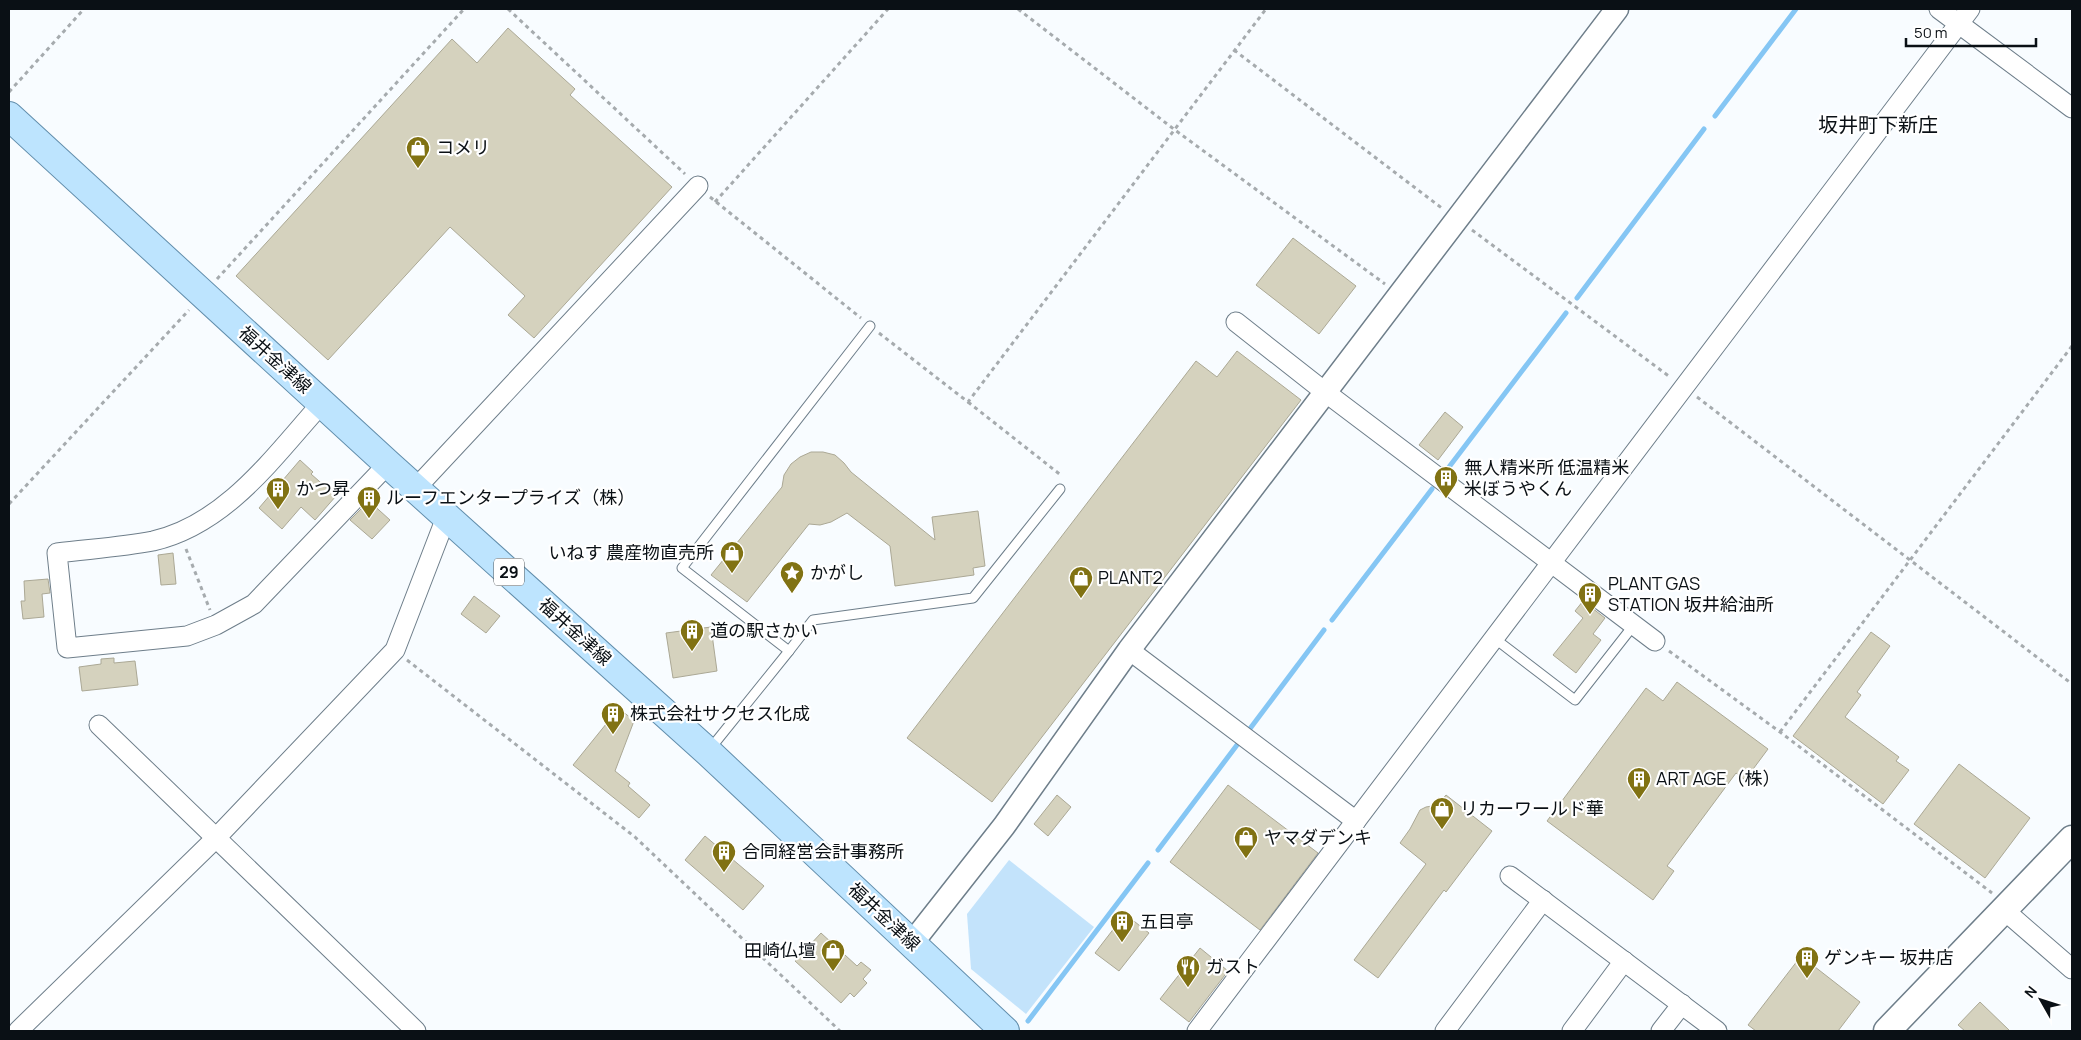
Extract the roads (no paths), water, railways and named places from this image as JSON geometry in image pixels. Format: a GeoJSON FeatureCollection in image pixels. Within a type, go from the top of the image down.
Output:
{"type":"FeatureCollection","features":[{"type":"Feature","properties":{"kind":"main road","name":"福井金津線"},"geometry":{"type":"LineString","coordinates":[[9,116],[388,464],[708,752],[1005,1031]]}},
{"type":"Feature","properties":{"kind":"main road"},"geometry":{"type":"LineString","coordinates":[[1887,1031],[2072,839]]}},
{"type":"Feature","properties":{"kind":"street"},"geometry":{"type":"LineString","coordinates":[[912,943],[1004,826],[1129,650],[1617,9]]}},
{"type":"Feature","properties":{"kind":"street"},"geometry":{"type":"LineString","coordinates":[[1939,9],[1964,16],[2072,108]]}},
{"type":"Feature","properties":{"kind":"street"},"geometry":{"type":"LineString","coordinates":[[1197,1031],[1552,564],[1964,16]]}},
{"type":"Feature","properties":{"kind":"street"},"geometry":{"type":"LineString","coordinates":[[416,488],[698,186]]}},
{"type":"Feature","properties":{"kind":"street"},"geometry":{"type":"LineString","coordinates":[[1236,322],[1325,392],[1655,641]]}},
{"type":"Feature","properties":{"kind":"street"},"geometry":{"type":"LineString","coordinates":[[322,403],[237,497],[198,524],[153,540],[58,553],[66,648],[187,636],[216,625],[254,604],[388,464]]}},
{"type":"Feature","properties":{"kind":"street"},"geometry":{"type":"LineString","coordinates":[[18,1031],[215,838],[395,650],[446,515]]}},
{"type":"Feature","properties":{"kind":"street"},"geometry":{"type":"LineString","coordinates":[[1129,650],[1356,821]]}},
{"type":"Feature","properties":{"kind":"street"},"geometry":{"type":"LineString","coordinates":[[99,725],[416,1031]]}},
{"type":"Feature","properties":{"kind":"street"},"geometry":{"type":"LineString","coordinates":[[1510,876],[1717,1031]]}},
{"type":"Feature","properties":{"kind":"street"},"geometry":{"type":"LineString","coordinates":[[1445,1031],[1543,900]]}},
{"type":"Feature","properties":{"kind":"street"},"geometry":{"type":"LineString","coordinates":[[2006,908],[2072,969]]}},
{"type":"Feature","properties":{"kind":"street"},"geometry":{"type":"LineString","coordinates":[[1577,1029],[1624,961]]}},
{"type":"Feature","properties":{"kind":"street"},"geometry":{"type":"LineString","coordinates":[[1661,1031],[1682,1004]]}},
{"type":"Feature","properties":{"kind":"lane"},"geometry":{"type":"LineString","coordinates":[[789,651],[682,568],[870,326]]}},
{"type":"Feature","properties":{"kind":"lane"},"geometry":{"type":"LineString","coordinates":[[708,752],[813,620],[973,598],[1060,489]]}},
{"type":"Feature","properties":{"kind":"lane"},"geometry":{"type":"LineString","coordinates":[[1494,638],[1576,700],[1633,626]]}},
{"type":"Feature","properties":{"kind":"waterway"},"geometry":{"type":"LineString","coordinates":[[1715,116],[1796,9]]}},
{"type":"Feature","properties":{"kind":"waterway"},"geometry":{"type":"LineString","coordinates":[[1577,298],[1704,129]]}},
{"type":"Feature","properties":{"kind":"waterway"},"geometry":{"type":"LineString","coordinates":[[1446,471],[1566,313]]}},
{"type":"Feature","properties":{"kind":"waterway"},"geometry":{"type":"LineString","coordinates":[[1332,620],[1432,489]]}},
{"type":"Feature","properties":{"kind":"waterway"},"geometry":{"type":"LineString","coordinates":[[1249,730],[1324,630]]}},
{"type":"Feature","properties":{"kind":"waterway"},"geometry":{"type":"LineString","coordinates":[[1158,850],[1237,745]]}},
{"type":"Feature","properties":{"kind":"waterway"},"geometry":{"type":"LineString","coordinates":[[1028,1021],[1148,863]]}},
{"type":"Feature","properties":{"kind":"place","name":"コメリ"},"geometry":{"type":"Point","coordinates":[418,169]}},
{"type":"Feature","properties":{"kind":"place","name":"無人精米所 低温精米 米ぼうやくん"},"geometry":{"type":"Point","coordinates":[1446,499]}},
{"type":"Feature","properties":{"kind":"place","name":"かつ昇"},"geometry":{"type":"Point","coordinates":[278,510]}},
{"type":"Feature","properties":{"kind":"place","name":"ルーフエンタープライズ（株）"},"geometry":{"type":"Point","coordinates":[369,519]}},
{"type":"Feature","properties":{"kind":"place","name":"いねす 農産物直売所"},"geometry":{"type":"Point","coordinates":[732,574]}},
{"type":"Feature","properties":{"kind":"place","name":"かがし"},"geometry":{"type":"Point","coordinates":[792,594]}},
{"type":"Feature","properties":{"kind":"place","name":"PLANT2"},"geometry":{"type":"Point","coordinates":[1081,599]}},
{"type":"Feature","properties":{"kind":"place","name":"PLANT GAS STATION 坂井給油所"},"geometry":{"type":"Point","coordinates":[1590,615]}},
{"type":"Feature","properties":{"kind":"place","name":"道の駅さかい"},"geometry":{"type":"Point","coordinates":[692,652]}},
{"type":"Feature","properties":{"kind":"place","name":"株式会社サクセス化成"},"geometry":{"type":"Point","coordinates":[613,735]}},
{"type":"Feature","properties":{"kind":"place","name":"ART AGE（株）"},"geometry":{"type":"Point","coordinates":[1639,800]}},
{"type":"Feature","properties":{"kind":"place","name":"リカーワールド華"},"geometry":{"type":"Point","coordinates":[1442,830]}},
{"type":"Feature","properties":{"kind":"place","name":"ヤマダデンキ"},"geometry":{"type":"Point","coordinates":[1246,859]}},
{"type":"Feature","properties":{"kind":"place","name":"合同経営会計事務所"},"geometry":{"type":"Point","coordinates":[724,873]}},
{"type":"Feature","properties":{"kind":"place","name":"五目亭"},"geometry":{"type":"Point","coordinates":[1122,943]}},
{"type":"Feature","properties":{"kind":"place","name":"田崎仏壇"},"geometry":{"type":"Point","coordinates":[833,972]}},
{"type":"Feature","properties":{"kind":"place","name":"ゲンキー 坂井店"},"geometry":{"type":"Point","coordinates":[1807,979]}},
{"type":"Feature","properties":{"kind":"place","name":"ガスト"},"geometry":{"type":"Point","coordinates":[1188,988]}},
{"type":"Feature","properties":{"kind":"district","name":"坂井町下新庄"},"geometry":{"type":"Point","coordinates":[1878,125]}}]}
